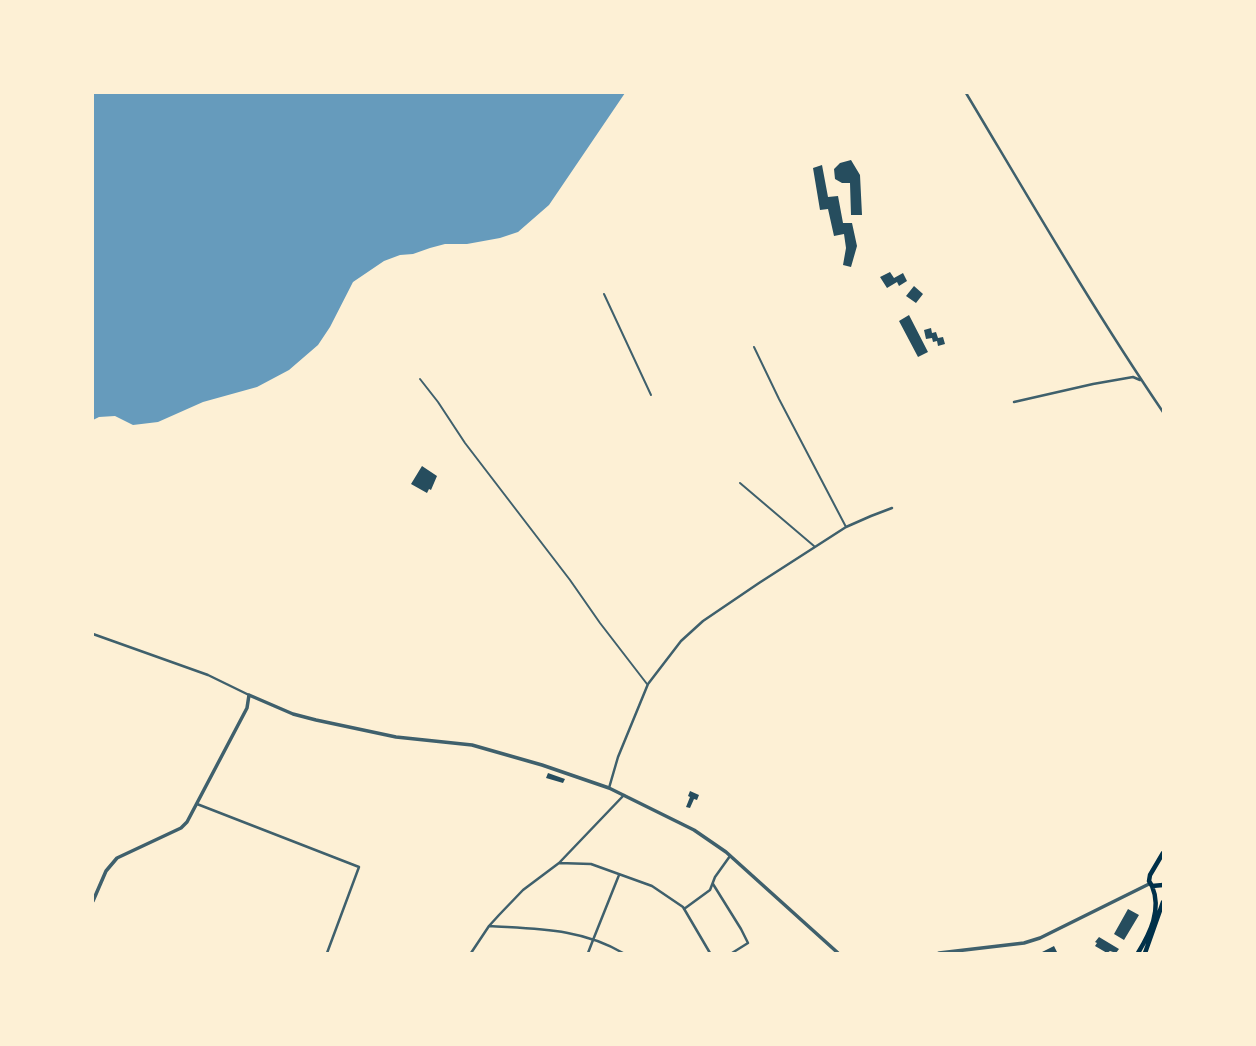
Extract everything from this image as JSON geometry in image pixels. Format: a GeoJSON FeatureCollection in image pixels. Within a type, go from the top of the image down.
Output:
{"type":"FeatureCollection","features":[{"type":"Feature","properties":{"kind":"main road"},"geometry":{"type":"LineString","coordinates":[[1142,952],[1156,909],[1156,898],[1149,878],[1163,853]]}},
{"type":"Feature","properties":{"kind":"main road"},"geometry":{"type":"LineString","coordinates":[[1154,868],[1163,867]]}},
{"type":"Feature","properties":{"kind":"main road"},"geometry":{"type":"LineString","coordinates":[[1151,885],[1163,885]]}},
{"type":"Feature","properties":{"kind":"main road"},"geometry":{"type":"LineString","coordinates":[[1142,952],[1163,902]]}},
{"type":"Feature","properties":{"kind":"street"},"geometry":{"type":"LineString","coordinates":[[966,93],[1044,224],[1163,412]]}},
{"type":"Feature","properties":{"kind":"street"},"geometry":{"type":"LineString","coordinates":[[1014,402],[1133,377],[1142,380]]}},
{"type":"Feature","properties":{"kind":"street"},"geometry":{"type":"LineString","coordinates":[[609,788],[618,757],[648,684],[681,641],[703,621],[815,546],[846,527],[892,509]]}},
{"type":"Feature","properties":{"kind":"street"},"geometry":{"type":"LineString","coordinates":[[93,634],[208,675],[293,714],[396,737],[472,745],[609,788],[694,830],[730,856],[838,953]]}},
{"type":"Feature","properties":{"kind":"street"},"geometry":{"type":"LineString","coordinates":[[93,901],[106,871],[117,858],[181,828],[187,822],[247,708],[248,695]]}},
{"type":"Feature","properties":{"kind":"street"},"geometry":{"type":"LineString","coordinates":[[471,953],[489,926],[523,890],[559,863],[624,795]]}},
{"type":"Feature","properties":{"kind":"street"},"geometry":{"type":"LineString","coordinates":[[197,804],[359,867],[327,953]]}},
{"type":"Feature","properties":{"kind":"street"},"geometry":{"type":"LineString","coordinates":[[684,909],[710,890],[715,877],[730,856]]}},
{"type":"Feature","properties":{"kind":"street"},"geometry":{"type":"LineString","coordinates":[[559,863],[591,864],[652,887],[684,909],[709,953]]}},
{"type":"Feature","properties":{"kind":"street"},"geometry":{"type":"LineString","coordinates":[[588,953],[619,874]]}},
{"type":"Feature","properties":{"kind":"street"},"geometry":{"type":"LineString","coordinates":[[713,884],[748,943],[732,953]]}},
{"type":"Feature","properties":{"kind":"street"},"geometry":{"type":"LineString","coordinates":[[939,953],[1024,943],[1040,938],[1151,885]]}},
{"type":"Feature","properties":{"kind":"street"},"geometry":{"type":"LineString","coordinates":[[489,926],[562,931],[623,953]]}},
{"type":"Feature","properties":{"kind":"lane"},"geometry":{"type":"LineString","coordinates":[[604,294],[651,395]]}},
{"type":"Feature","properties":{"kind":"lane"},"geometry":{"type":"LineString","coordinates":[[754,346],[846,527]]}},
{"type":"Feature","properties":{"kind":"lane"},"geometry":{"type":"LineString","coordinates":[[420,379],[465,443],[648,684]]}},
{"type":"Feature","properties":{"kind":"lane"},"geometry":{"type":"LineString","coordinates":[[740,483],[815,546]]}},
{"type":"Feature","properties":{"kind":"water"},"geometry":{"type":"Polygon","coordinates":[[[93,93],[625,93],[549,205],[518,232],[467,244],[445,244],[384,261],[353,282],[318,345],[289,370],[257,387],[203,402],[158,422],[133,425],[115,416],[93,420],[93,93]]]}},
{"type":"Feature","properties":{"kind":"building"},"geometry":{"type":"Polygon","coordinates":[[[851,160],[860,175],[862,215],[851,215],[850,183],[835,179],[834,169],[840,163],[851,160]]]}},
{"type":"Feature","properties":{"kind":"building"},"geometry":{"type":"Polygon","coordinates":[[[822,165],[828,197],[838,196],[843,223],[852,223],[857,246],[851,267],[843,265],[846,248],[844,234],[834,236],[828,209],[820,210],[813,168],[822,165]]]}},
{"type":"Feature","properties":{"kind":"building"},"geometry":{"type":"Polygon","coordinates":[[[890,272],[894,278],[903,273],[907,281],[899,286],[897,282],[887,288],[880,277],[890,272]]]}},
{"type":"Feature","properties":{"kind":"building"},"geometry":{"type":"Polygon","coordinates":[[[914,286],[923,294],[916,303],[906,296],[914,286]]]}},
{"type":"Feature","properties":{"kind":"building"},"geometry":{"type":"Polygon","coordinates":[[[909,315],[928,352],[918,357],[899,321],[909,315]]]}},
{"type":"Feature","properties":{"kind":"building"},"geometry":{"type":"Polygon","coordinates":[[[931,328],[938,338],[943,337],[945,344],[938,346],[937,341],[933,342],[932,338],[926,339],[924,330],[931,328]]]}},
{"type":"Feature","properties":{"kind":"building"},"geometry":{"type":"Polygon","coordinates":[[[422,466],[437,476],[427,493],[411,484],[422,466]]]}},
{"type":"Feature","properties":{"kind":"building"},"geometry":{"type":"Polygon","coordinates":[[[548,773],[565,779],[563,783],[546,778],[548,773]]]}},
{"type":"Feature","properties":{"kind":"building"},"geometry":{"type":"Polygon","coordinates":[[[690,791],[699,795],[690,808],[686,807],[690,791]]]}},
{"type":"Feature","properties":{"kind":"building"},"geometry":{"type":"Polygon","coordinates":[[[1128,909],[1139,915],[1124,940],[1114,934],[1128,909]]]}},
{"type":"Feature","properties":{"kind":"building"},"geometry":{"type":"Polygon","coordinates":[[[1099,937],[1119,949],[1116,953],[1107,953],[1095,946],[1099,937]]]}},
{"type":"Feature","properties":{"kind":"building"},"geometry":{"type":"Polygon","coordinates":[[[1054,946],[1057,952],[1040,953],[1054,946]]]}}]}
